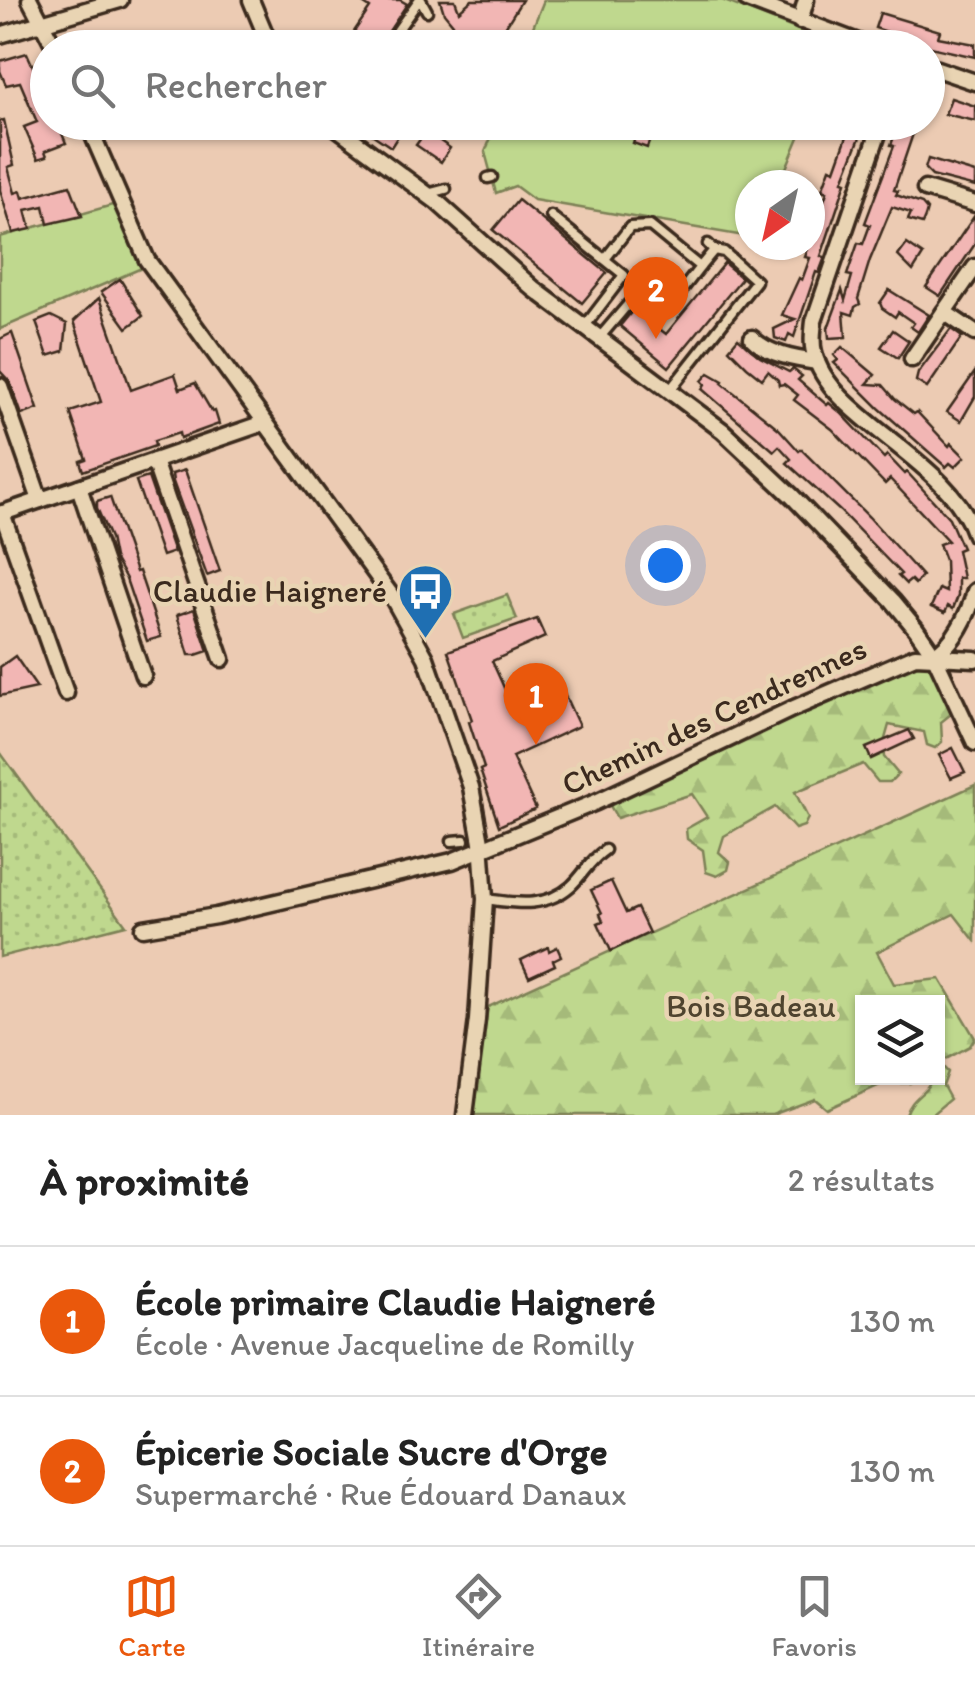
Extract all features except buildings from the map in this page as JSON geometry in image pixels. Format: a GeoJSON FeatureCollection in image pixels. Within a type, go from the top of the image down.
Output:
{"type":"FeatureCollection","features":[{"type":"Feature","properties":{"kind":"street"},"geometry":{"type":"LineString","coordinates":[[30,0],[45,30]]}},
{"type":"Feature","properties":{"kind":"street"},"geometry":{"type":"LineString","coordinates":[[0,35],[120,0]]}},
{"type":"Feature","properties":{"kind":"street"},"geometry":{"type":"LineString","coordinates":[[251,0],[263,30]]}},
{"type":"Feature","properties":{"kind":"street"},"geometry":{"type":"LineString","coordinates":[[747,0],[825,30]]}},
{"type":"Feature","properties":{"kind":"street"},"geometry":{"type":"LineString","coordinates":[[800,21],[806,0]]}},
{"type":"Feature","properties":{"kind":"street"},"geometry":{"type":"LineString","coordinates":[[945,72],[975,82]]}},
{"type":"Feature","properties":{"kind":"street"},"geometry":{"type":"LineString","coordinates":[[95,140],[146,260],[264,423],[317,482],[391,595],[426,658],[471,788],[481,850],[484,898],[477,1020],[465,1115]]}},
{"type":"Feature","properties":{"kind":"street"},"geometry":{"type":"LineString","coordinates":[[353,140],[428,194],[534,290],[723,431],[792,496],[893,601],[934,656],[975,743]]}},
{"type":"Feature","properties":{"kind":"street"},"geometry":{"type":"LineString","coordinates":[[876,140],[814,321],[813,349],[817,362],[844,398],[933,474],[972,516],[975,534]]}},
{"type":"Feature","properties":{"kind":"street"},"geometry":{"type":"LineString","coordinates":[[925,189],[975,204]]}},
{"type":"Feature","properties":{"kind":"street"},"geometry":{"type":"LineString","coordinates":[[912,359],[975,267]]}},
{"type":"Feature","properties":{"kind":"street"},"geometry":{"type":"LineString","coordinates":[[944,312],[975,333]]}},
{"type":"Feature","properties":{"kind":"street"},"geometry":{"type":"LineString","coordinates":[[752,338],[759,346],[817,362]]}},
{"type":"Feature","properties":{"kind":"street"},"geometry":{"type":"LineString","coordinates":[[0,386],[40,500]]}},
{"type":"Feature","properties":{"kind":"street"},"geometry":{"type":"LineString","coordinates":[[66,693],[1,513],[264,423]]}},
{"type":"Feature","properties":{"kind":"street"},"geometry":{"type":"LineString","coordinates":[[154,461],[222,658]]}},
{"type":"Feature","properties":{"kind":"street"},"geometry":{"type":"LineString","coordinates":[[79,486],[143,676]]}},
{"type":"Feature","properties":{"kind":"street"},"geometry":{"type":"LineString","coordinates":[[934,656],[950,640],[975,592]]}},
{"type":"Feature","properties":{"kind":"street","name":"Chemin des Cendrennes"},"geometry":{"type":"LineString","coordinates":[[143,928],[216,916],[452,861],[596,802],[915,656],[975,660]]}},
{"type":"Feature","properties":{"kind":"lane"},"geometry":{"type":"LineString","coordinates":[[398,30],[420,0],[426,11]]}},
{"type":"Feature","properties":{"kind":"lane"},"geometry":{"type":"LineString","coordinates":[[428,194],[446,189]]}},
{"type":"Feature","properties":{"kind":"lane"},"geometry":{"type":"LineString","coordinates":[[552,216],[624,275],[585,326]]}},
{"type":"Feature","properties":{"kind":"lane"},"geometry":{"type":"LineString","coordinates":[[605,260],[630,227],[650,226],[700,268]]}},
{"type":"Feature","properties":{"kind":"lane"},"geometry":{"type":"LineString","coordinates":[[600,337],[641,289],[666,311],[700,268],[711,247],[724,252],[756,281],[670,390]]}},
{"type":"Feature","properties":{"kind":"lane"},"geometry":{"type":"LineString","coordinates":[[452,841],[464,840]]}},
{"type":"Feature","properties":{"kind":"lane"},"geometry":{"type":"LineString","coordinates":[[484,898],[530,906],[570,886],[588,862],[605,850]]}},
{"type":"Feature","properties":{"kind":"green space"},"geometry":{"type":"Polygon","coordinates":[[[544,0],[722,0],[798,30],[532,30],[544,0]]]}},
{"type":"Feature","properties":{"kind":"green space"},"geometry":{"type":"Polygon","coordinates":[[[490,140],[798,140],[785,170],[735,170],[735,234],[534,200],[515,186],[496,193],[485,152],[490,140]]]}},
{"type":"Feature","properties":{"kind":"green space"},"geometry":{"type":"Polygon","coordinates":[[[116,204],[144,267],[0,329],[0,237],[116,204]]]}},
{"type":"Feature","properties":{"kind":"green space"},"geometry":{"type":"Polygon","coordinates":[[[507,595],[517,619],[463,638],[454,614],[507,595]]]}},
{"type":"Feature","properties":{"kind":"green space"},"geometry":{"type":"Polygon","coordinates":[[[921,660],[936,676],[951,714],[941,722],[942,742],[935,748],[927,745],[924,732],[889,725],[884,757],[898,774],[890,782],[878,782],[863,764],[795,792],[808,818],[804,826],[795,829],[775,807],[724,836],[719,852],[730,862],[728,870],[717,876],[706,872],[703,850],[687,839],[686,829],[707,817],[692,794],[617,818],[608,802],[921,660]]]}},
{"type":"Feature","properties":{"kind":"green space"},"geometry":{"type":"Polygon","coordinates":[[[0,752],[126,925],[0,957],[0,752]]]}},
{"type":"Feature","properties":{"kind":"green space","name":"Bois Badeau"},"geometry":{"type":"Polygon","coordinates":[[[975,785],[975,941],[954,914],[877,952],[894,984],[940,979],[975,1038],[970,1046],[945,1060],[945,995],[855,995],[855,1085],[880,1085],[827,1109],[815,1099],[772,1115],[471,1115],[488,1007],[975,785]]]}},
{"type":"Feature","properties":{"kind":"green space","name":"Bois Badeau"},"geometry":{"type":"Polygon","coordinates":[[[943,1085],[950,1099],[931,1115],[906,1115],[912,1103],[927,1087],[943,1085]]]}},
{"type":"Feature","properties":{"kind":"place","name":"Épicerie Sociale Sucre d'Orge"},"geometry":{"type":"Point","coordinates":[656,339]}},
{"type":"Feature","properties":{"kind":"place","name":"Claudie Haigneré"},"geometry":{"type":"Point","coordinates":[426,640]}},
{"type":"Feature","properties":{"kind":"place","name":"École primaire Claudie Haigneré"},"geometry":{"type":"Point","coordinates":[536,745]}}]}
